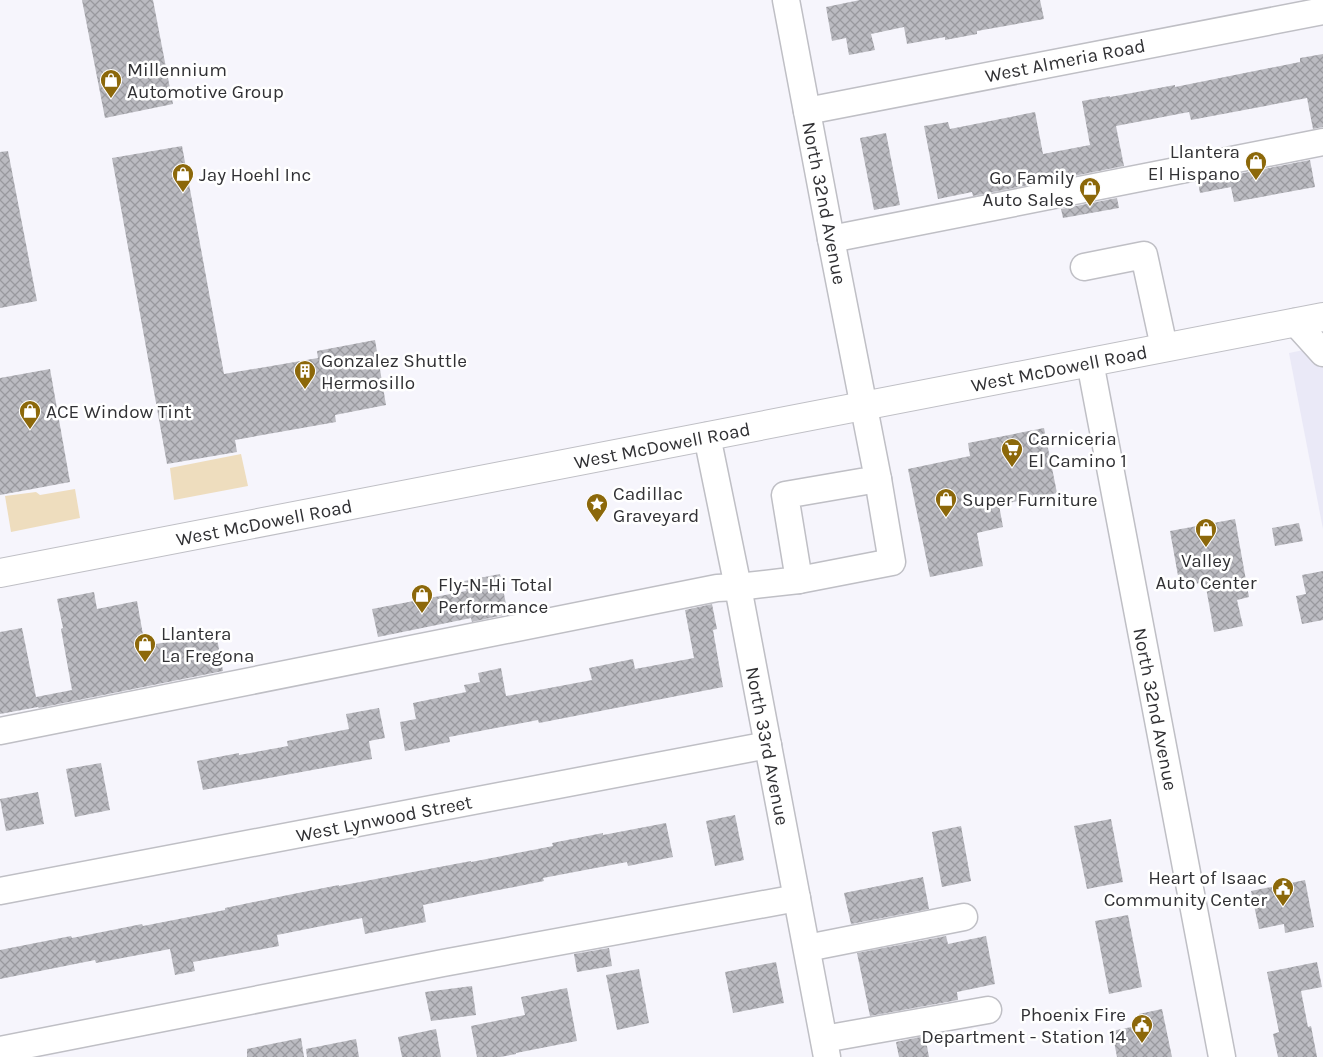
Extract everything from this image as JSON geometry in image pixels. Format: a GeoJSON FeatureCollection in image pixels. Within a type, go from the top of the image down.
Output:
{"type":"FeatureCollection","features":[{"type":"Feature","properties":{"kind":"main road","name":"West McDowell Road"},"geometry":{"type":"LineString","coordinates":[[0,573],[1323,317]]}},
{"type":"Feature","properties":{"kind":"street","name":"North 32nd Avenue"},"geometry":{"type":"LineString","coordinates":[[786,0],[878,479],[892,562],[799,580]]}},
{"type":"Feature","properties":{"kind":"street","name":"West Almeria Road"},"geometry":{"type":"LineString","coordinates":[[807,111],[1323,11]]}},
{"type":"Feature","properties":{"kind":"street"},"geometry":{"type":"LineString","coordinates":[[831,240],[1323,142]]}},
{"type":"Feature","properties":{"kind":"street"},"geometry":{"type":"LineString","coordinates":[[1084,267],[1144,255],[1164,347]]}},
{"type":"Feature","properties":{"kind":"street"},"geometry":{"type":"LineString","coordinates":[[1295,322],[1323,353]]}},
{"type":"Feature","properties":{"kind":"street","name":"North 32nd Avenue"},"geometry":{"type":"LineString","coordinates":[[1090,362],[1222,1057]]}},
{"type":"Feature","properties":{"kind":"street","name":"North 33rd Avenue"},"geometry":{"type":"LineString","coordinates":[[707,436],[738,587],[797,898],[823,1052]]}},
{"type":"Feature","properties":{"kind":"street"},"geometry":{"type":"LineString","coordinates":[[0,731],[717,588],[799,580],[785,495],[878,479]]}},
{"type":"Feature","properties":{"kind":"street","name":"West Lynwood Street"},"geometry":{"type":"LineString","coordinates":[[0,891],[768,745]]}},
{"type":"Feature","properties":{"kind":"street"},"geometry":{"type":"LineString","coordinates":[[0,1050],[453,961],[797,898]]}},
{"type":"Feature","properties":{"kind":"street"},"geometry":{"type":"LineString","coordinates":[[806,948],[964,916]]}},
{"type":"Feature","properties":{"kind":"street"},"geometry":{"type":"LineString","coordinates":[[823,1052],[988,1010]]}},
{"type":"Feature","properties":{"kind":"shaded area"},"geometry":{"type":"Polygon","coordinates":[[[1323,346],[1323,529],[1289,353],[1323,346]]]}},
{"type":"Feature","properties":{"kind":"shaded area"},"geometry":{"type":"Polygon","coordinates":[[[241,454],[248,486],[174,500],[170,468],[241,454]]]}},
{"type":"Feature","properties":{"kind":"shaded area"},"geometry":{"type":"Polygon","coordinates":[[[75,489],[80,518],[11,532],[5,496],[36,492],[40,495],[75,489]]]}},
{"type":"Feature","properties":{"kind":"building"},"geometry":{"type":"Polygon","coordinates":[[[82,0],[153,0],[173,104],[105,118],[82,0]]]}},
{"type":"Feature","properties":{"kind":"building"},"geometry":{"type":"Polygon","coordinates":[[[860,0],[1040,0],[1044,19],[977,31],[977,34],[945,40],[945,37],[907,44],[904,27],[871,34],[875,50],[849,55],[846,38],[832,41],[826,7],[860,0]]]}},
{"type":"Feature","properties":{"kind":"building"},"geometry":{"type":"Polygon","coordinates":[[[1323,54],[1323,127],[1313,129],[1307,98],[1191,120],[1189,112],[1116,126],[1124,166],[973,196],[972,192],[938,199],[924,126],[948,122],[950,129],[1035,112],[1043,154],[1090,145],[1082,101],[1175,85],[1175,87],[1300,62],[1300,58],[1323,54]]]}},
{"type":"Feature","properties":{"kind":"building"},"geometry":{"type":"Polygon","coordinates":[[[886,133],[900,205],[874,210],[860,138],[886,133]]]}},
{"type":"Feature","properties":{"kind":"building"},"geometry":{"type":"Polygon","coordinates":[[[182,146],[224,374],[318,358],[317,351],[375,340],[386,405],[335,415],[336,422],[235,440],[237,452],[167,464],[112,158],[182,146]]]}},
{"type":"Feature","properties":{"kind":"building"},"geometry":{"type":"Polygon","coordinates":[[[8,151],[37,301],[0,308],[0,152],[8,151]]]}},
{"type":"Feature","properties":{"kind":"building","name":"Llantera El Hispano"},"geometry":{"type":"Polygon","coordinates":[[[1310,160],[1315,187],[1234,202],[1231,187],[1200,193],[1198,182],[1310,160]]]}},
{"type":"Feature","properties":{"kind":"building","name":"Go Family Auto Sales"},"geometry":{"type":"Polygon","coordinates":[[[1117,198],[1119,208],[1063,218],[1061,209],[1117,198]]]}},
{"type":"Feature","properties":{"kind":"building","name":"ACE Window Tint"},"geometry":{"type":"Polygon","coordinates":[[[50,369],[70,482],[0,495],[0,378],[50,369]]]}},
{"type":"Feature","properties":{"kind":"building"},"geometry":{"type":"Polygon","coordinates":[[[1044,428],[1057,493],[999,505],[1003,527],[977,533],[983,566],[930,577],[908,469],[970,456],[968,443],[1044,428]]]}},
{"type":"Feature","properties":{"kind":"building","name":"Valley Auto Center"},"geometry":{"type":"Polygon","coordinates":[[[1235,519],[1249,597],[1237,600],[1243,626],[1214,632],[1205,582],[1180,587],[1170,531],[1235,519]]]}},
{"type":"Feature","properties":{"kind":"building"},"geometry":{"type":"Polygon","coordinates":[[[1299,523],[1303,541],[1275,546],[1272,528],[1299,523]]]}},
{"type":"Feature","properties":{"kind":"building"},"geometry":{"type":"Polygon","coordinates":[[[1323,571],[1323,620],[1302,624],[1296,596],[1306,594],[1302,575],[1323,571]]]}},
{"type":"Feature","properties":{"kind":"building","name":"Fly-N-Hi Total Performance"},"geometry":{"type":"Polygon","coordinates":[[[500,574],[508,614],[472,622],[471,618],[378,637],[372,609],[466,591],[464,581],[500,574]]]}},
{"type":"Feature","properties":{"kind":"building","name":"Llantera La Fregona"},"geometry":{"type":"Polygon","coordinates":[[[94,592],[97,609],[137,601],[145,646],[216,633],[223,671],[0,714],[0,632],[22,628],[36,697],[72,690],[57,599],[94,592]]]}},
{"type":"Feature","properties":{"kind":"building"},"geometry":{"type":"Polygon","coordinates":[[[712,604],[717,629],[713,630],[723,687],[539,723],[538,720],[449,737],[450,742],[405,751],[400,722],[416,719],[413,703],[466,692],[464,685],[480,682],[478,673],[501,668],[506,696],[592,680],[589,668],[633,659],[635,669],[694,658],[685,610],[712,604]]]}},
{"type":"Feature","properties":{"kind":"building"},"geometry":{"type":"Polygon","coordinates":[[[379,708],[385,738],[369,741],[372,759],[203,790],[197,761],[288,746],[287,741],[349,729],[346,714],[379,708]]]}},
{"type":"Feature","properties":{"kind":"building"},"geometry":{"type":"Polygon","coordinates":[[[101,763],[110,810],[75,817],[66,769],[101,763]]]}},
{"type":"Feature","properties":{"kind":"building"},"geometry":{"type":"Polygon","coordinates":[[[38,792],[44,824],[6,831],[0,799],[38,792]]]}},
{"type":"Feature","properties":{"kind":"building"},"geometry":{"type":"Polygon","coordinates":[[[735,815],[744,860],[715,866],[706,821],[735,815]]]}},
{"type":"Feature","properties":{"kind":"building"},"geometry":{"type":"Polygon","coordinates":[[[1111,819],[1123,882],[1087,889],[1074,826],[1111,819]]]}},
{"type":"Feature","properties":{"kind":"building"},"geometry":{"type":"Polygon","coordinates":[[[666,823],[673,857],[628,866],[627,862],[543,878],[544,881],[423,905],[426,922],[365,934],[362,918],[277,935],[279,946],[193,962],[195,971],[175,975],[170,949],[96,963],[95,960],[0,979],[0,950],[142,924],[143,926],[293,894],[553,846],[552,843],[603,833],[603,835],[666,823]]]}},
{"type":"Feature","properties":{"kind":"building"},"geometry":{"type":"Polygon","coordinates":[[[961,826],[971,881],[942,887],[932,832],[961,826]]]}},
{"type":"Feature","properties":{"kind":"building"},"geometry":{"type":"Polygon","coordinates":[[[923,877],[929,909],[851,924],[844,893],[923,877]]]}},
{"type":"Feature","properties":{"kind":"building","name":"Heart of Isaac Community Center"},"geometry":{"type":"Polygon","coordinates":[[[1305,880],[1314,927],[1285,933],[1284,924],[1259,929],[1251,891],[1305,880]]]}},
{"type":"Feature","properties":{"kind":"building"},"geometry":{"type":"Polygon","coordinates":[[[1128,915],[1142,987],[1109,994],[1095,921],[1128,915]]]}},
{"type":"Feature","properties":{"kind":"building"},"geometry":{"type":"Polygon","coordinates":[[[946,936],[948,944],[986,936],[995,984],[957,992],[958,1000],[870,1016],[857,953],[946,936]]]}},
{"type":"Feature","properties":{"kind":"building"},"geometry":{"type":"Polygon","coordinates":[[[609,948],[612,966],[577,972],[574,954],[609,948]]]}},
{"type":"Feature","properties":{"kind":"building"},"geometry":{"type":"Polygon","coordinates":[[[776,962],[784,1003],[733,1013],[725,972],[776,962]]]}},
{"type":"Feature","properties":{"kind":"building"},"geometry":{"type":"Polygon","coordinates":[[[1317,962],[1322,987],[1301,991],[1308,1027],[1311,1026],[1317,1057],[1278,1057],[1273,1034],[1279,1032],[1267,972],[1317,962]]]}},
{"type":"Feature","properties":{"kind":"building"},"geometry":{"type":"Polygon","coordinates":[[[639,969],[649,1023],[617,1030],[606,975],[639,969]]]}},
{"type":"Feature","properties":{"kind":"building"},"geometry":{"type":"Polygon","coordinates":[[[472,986],[476,1015],[431,1021],[425,992],[472,986]]]}},
{"type":"Feature","properties":{"kind":"building"},"geometry":{"type":"Polygon","coordinates":[[[567,988],[577,1041],[500,1057],[477,1057],[471,1026],[525,1015],[521,997],[567,988]]]}},
{"type":"Feature","properties":{"kind":"building","name":"Phoenix Fire Department - Station 14"},"geometry":{"type":"Polygon","coordinates":[[[1162,1009],[1172,1057],[1117,1057],[1112,1031],[1141,1025],[1139,1014],[1162,1009]]]}},
{"type":"Feature","properties":{"kind":"building"},"geometry":{"type":"Polygon","coordinates":[[[436,1029],[441,1057],[402,1057],[398,1037],[436,1029]]]}},
{"type":"Feature","properties":{"kind":"building"},"geometry":{"type":"Polygon","coordinates":[[[925,1036],[929,1057],[899,1057],[896,1042],[925,1036]]]}},
{"type":"Feature","properties":{"kind":"building"},"geometry":{"type":"Polygon","coordinates":[[[301,1038],[304,1057],[247,1057],[247,1049],[301,1038]]]}},
{"type":"Feature","properties":{"kind":"building"},"geometry":{"type":"Polygon","coordinates":[[[356,1039],[359,1057],[307,1057],[306,1049],[356,1039]]]}},
{"type":"Feature","properties":{"kind":"place","name":"Millennium Automotive Group"},"geometry":{"type":"Point","coordinates":[111,99]}},
{"type":"Feature","properties":{"kind":"place","name":"Llantera El Hispano"},"geometry":{"type":"Point","coordinates":[1256,181]}},
{"type":"Feature","properties":{"kind":"place","name":"Jay Hoehl Inc"},"geometry":{"type":"Point","coordinates":[183,193]}},
{"type":"Feature","properties":{"kind":"place","name":"Go Family Auto Sales"},"geometry":{"type":"Point","coordinates":[1090,207]}},
{"type":"Feature","properties":{"kind":"place","name":"Gonzalez Shuttle Hermosillo"},"geometry":{"type":"Point","coordinates":[305,390]}},
{"type":"Feature","properties":{"kind":"place","name":"ACE Window Tint"},"geometry":{"type":"Point","coordinates":[30,430]}},
{"type":"Feature","properties":{"kind":"place","name":"Carniceria El Camino 1"},"geometry":{"type":"Point","coordinates":[1012,468]}},
{"type":"Feature","properties":{"kind":"place","name":"Super Furniture"},"geometry":{"type":"Point","coordinates":[946,518]}},
{"type":"Feature","properties":{"kind":"place","name":"Cadillac Graveyard"},"geometry":{"type":"Point","coordinates":[597,523]}},
{"type":"Feature","properties":{"kind":"place","name":"Valley Auto Center"},"geometry":{"type":"Point","coordinates":[1206,548]}},
{"type":"Feature","properties":{"kind":"place","name":"Fly-N-Hi Total Performance"},"geometry":{"type":"Point","coordinates":[422,614]}},
{"type":"Feature","properties":{"kind":"place","name":"Llantera La Fregona"},"geometry":{"type":"Point","coordinates":[145,663]}},
{"type":"Feature","properties":{"kind":"place","name":"Heart of Isaac Community Center"},"geometry":{"type":"Point","coordinates":[1283,907]}},
{"type":"Feature","properties":{"kind":"place","name":"Phoenix Fire Department - Station 14"},"geometry":{"type":"Point","coordinates":[1142,1044]}}]}
